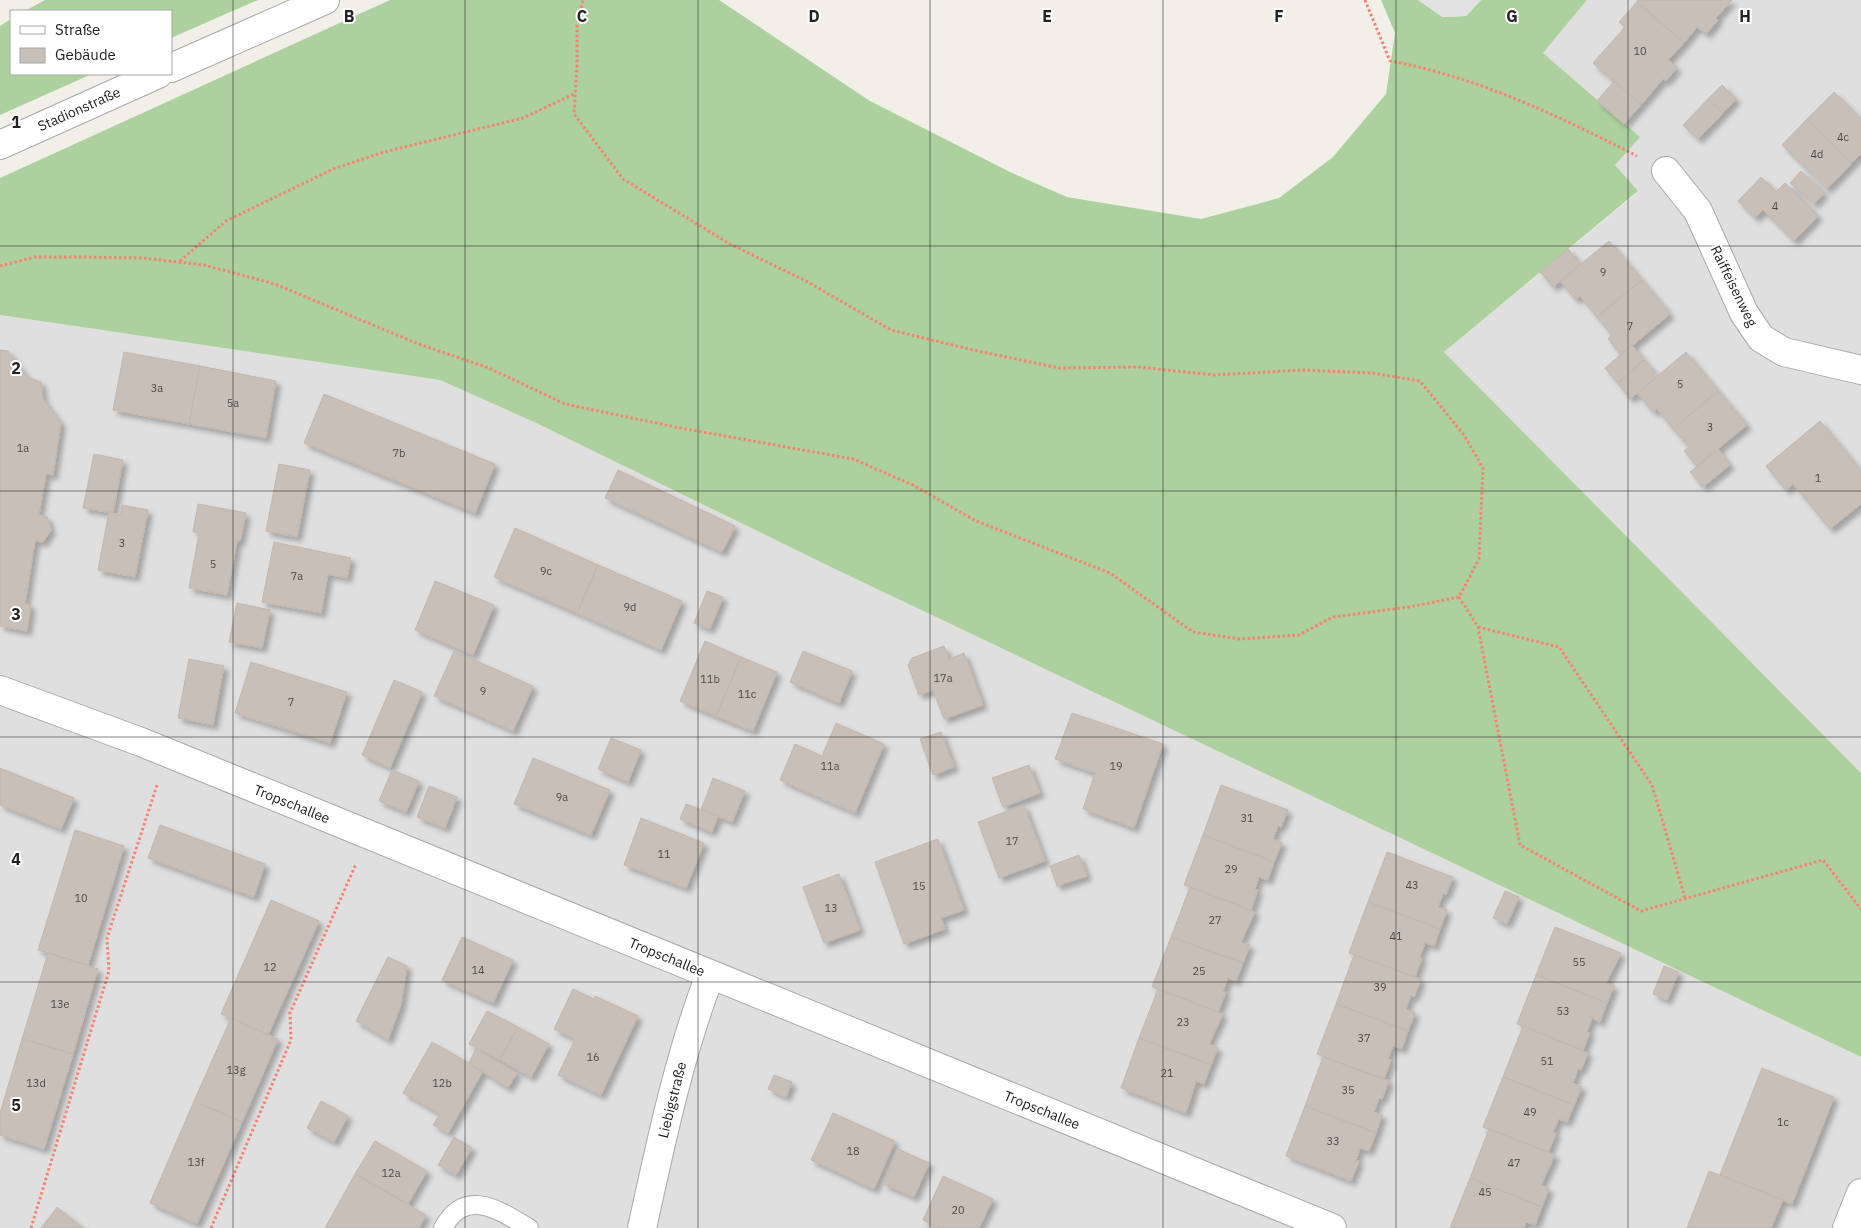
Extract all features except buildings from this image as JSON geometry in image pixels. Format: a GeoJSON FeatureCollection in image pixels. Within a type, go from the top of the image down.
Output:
{"type":"FeatureCollection","features":[{"type":"Feature","properties":{"kind":"street"},"geometry":{"type":"LineString","coordinates":[[172,68],[324,0]]}},
{"type":"Feature","properties":{"kind":"street","name":"Stadionstraße"},"geometry":{"type":"LineString","coordinates":[[0,145],[156,75]]}},
{"type":"Feature","properties":{"kind":"street","name":"Raiffeisenweg"},"geometry":{"type":"LineString","coordinates":[[1666,171],[1698,211],[1744,313],[1761,338],[1784,352],[1861,370]]}},
{"type":"Feature","properties":{"kind":"street","name":"Tropschallee"},"geometry":{"type":"LineString","coordinates":[[0,690],[168,754],[369,835],[1332,1228]]}},
{"type":"Feature","properties":{"kind":"street","name":"Liebigstraße"},"geometry":{"type":"LineString","coordinates":[[642,1228],[691,1024],[710,975]]}},
{"type":"Feature","properties":{"kind":"street"},"geometry":{"type":"LineString","coordinates":[[1847,1228],[1861,1193]]}},
{"type":"Feature","properties":{"kind":"lane"},"geometry":{"type":"LineString","coordinates":[[443,1228],[454,1214],[467,1206],[480,1204],[492,1207],[529,1228]]}},
{"type":"Feature","properties":{"kind":"path"},"geometry":{"type":"LineString","coordinates":[[583,0],[577,25],[574,114],[623,179],[730,244],[806,281],[891,330],[1059,368],[1138,367],[1214,375],[1302,370],[1372,373],[1420,381],[1464,435],[1483,468],[1479,558],[1459,597]]}},
{"type":"Feature","properties":{"kind":"path"},"geometry":{"type":"LineString","coordinates":[[1365,0],[1390,61],[1430,68],[1553,114],[1666,171]]}},
{"type":"Feature","properties":{"kind":"path"},"geometry":{"type":"LineString","coordinates":[[179,261],[226,221],[333,169],[384,152],[523,118],[575,94]]}},
{"type":"Feature","properties":{"kind":"path"},"geometry":{"type":"LineString","coordinates":[[0,266],[35,257],[143,258],[204,265],[275,284],[416,343],[490,368],[565,404],[675,427],[853,459],[913,485],[976,521],[1110,573],[1193,632],[1240,639],[1299,635],[1333,617],[1409,607],[1459,597]]}},
{"type":"Feature","properties":{"kind":"path"},"geometry":{"type":"LineString","coordinates":[[1459,597],[1478,626],[1520,845],[1641,911],[1823,860],[1861,909]]}},
{"type":"Feature","properties":{"kind":"path"},"geometry":{"type":"LineString","coordinates":[[1478,626],[1559,647],[1652,785],[1685,898]]}},
{"type":"Feature","properties":{"kind":"path"},"geometry":{"type":"LineString","coordinates":[[31,1228],[109,971],[107,938],[168,754]]}},
{"type":"Feature","properties":{"kind":"path"},"geometry":{"type":"LineString","coordinates":[[211,1228],[291,1040],[290,1013],[369,835]]}},
{"type":"Feature","properties":{"kind":"shaded area"},"geometry":{"type":"Polygon","coordinates":[[[1418,0],[1481,0],[1466,16],[1442,17],[1418,0]]]}},
{"type":"Feature","properties":{"kind":"shaded area"},"geometry":{"type":"Polygon","coordinates":[[[1587,0],[1861,0],[1861,773],[1444,352],[1638,192],[1615,165],[1639,137],[1543,53],[1587,0]]]}},
{"type":"Feature","properties":{"kind":"shaded area"},"geometry":{"type":"Polygon","coordinates":[[[0,315],[440,380],[534,422],[837,570],[1861,1057],[1861,1228],[0,1228],[0,315]]]}},
{"type":"Feature","properties":{"kind":"green space"},"geometry":{"type":"Polygon","coordinates":[[[45,0],[258,0],[172,38],[172,10],[27,10],[45,0]]]}},
{"type":"Feature","properties":{"kind":"green space"},"geometry":{"type":"Polygon","coordinates":[[[390,0],[719,0],[870,101],[1012,173],[1067,197],[1201,219],[1279,198],[1333,157],[1386,94],[1395,33],[1381,0],[1418,0],[1443,17],[1466,16],[1481,0],[1587,0],[1543,53],[1640,137],[1615,165],[1638,191],[1444,352],[1861,773],[1861,1057],[837,570],[534,422],[440,380],[0,315],[0,178],[390,0]]]}},
{"type":"Feature","properties":{"kind":"green space"},"geometry":{"type":"Polygon","coordinates":[[[10,20],[10,75],[90,75],[0,115],[0,26],[10,20]]]}}]}
